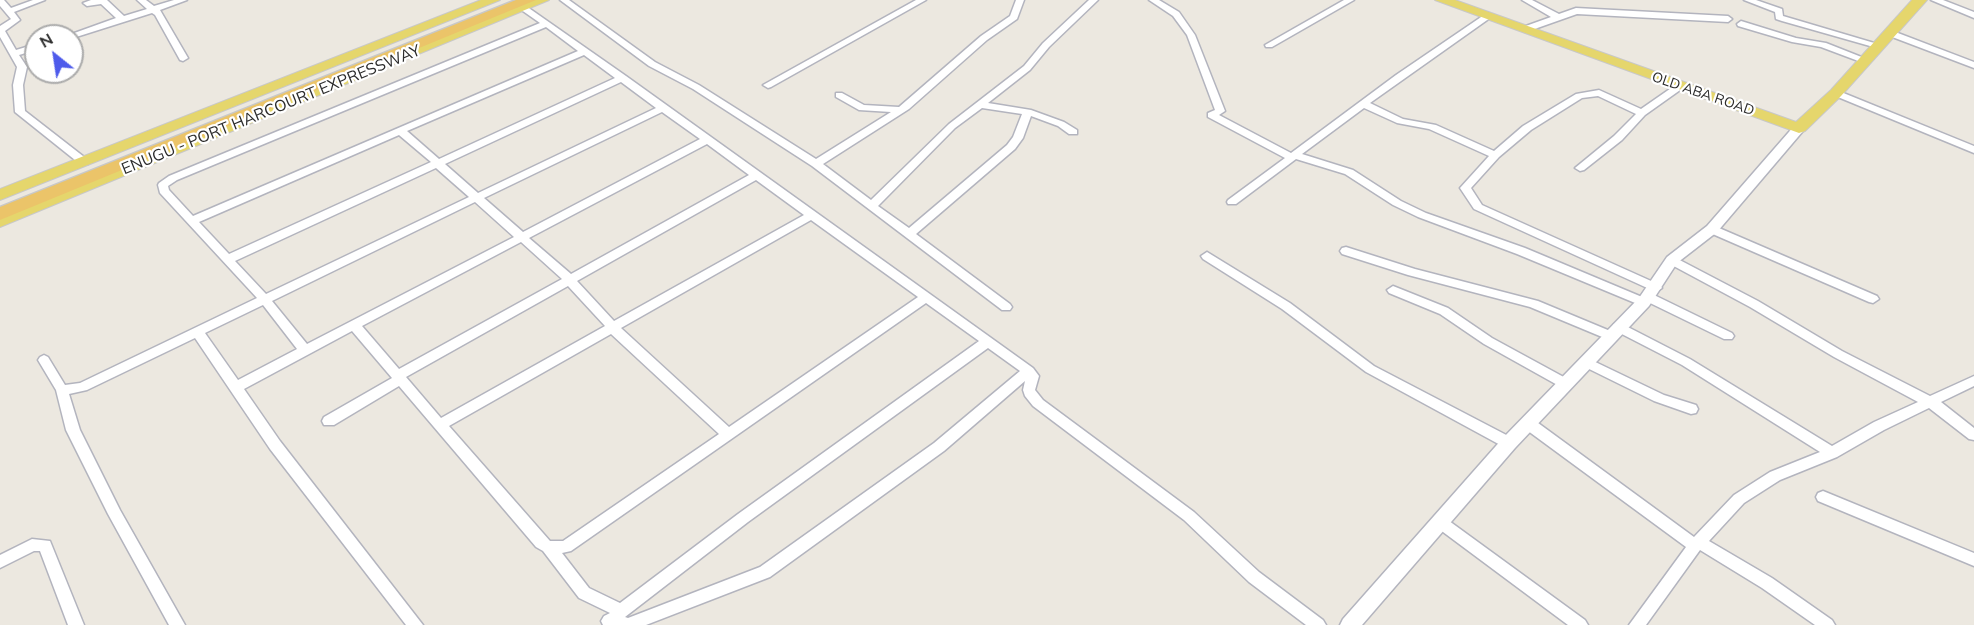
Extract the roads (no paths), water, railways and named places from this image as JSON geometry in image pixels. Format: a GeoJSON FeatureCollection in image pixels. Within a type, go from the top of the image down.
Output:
{"type":"FeatureCollection","features":[{"type":"Feature","properties":{"kind":"highway","name":"ENUGU - PORT HARCOURT EXPRESSWAY"},"geometry":{"type":"LineString","coordinates":[[0,214],[506,0]]}},
{"type":"Feature","properties":{"kind":"highway","name":"ENUGU - PORT HARCOURT EXPRESSWAY"},"geometry":{"type":"LineString","coordinates":[[0,203],[321,79],[526,4]]}},
{"type":"Feature","properties":{"kind":"main road","name":"ENUGU - PORT HARCOURT EXPRESSWAY"},"geometry":{"type":"LineString","coordinates":[[0,195],[493,0]]}},
{"type":"Feature","properties":{"kind":"main road","name":"ENUGU - PORT HARCOURT EXPRESSWAY"},"geometry":{"type":"LineString","coordinates":[[0,221],[526,4],[542,0]]}},
{"type":"Feature","properties":{"kind":"main road","name":"OLD ABA ROAD"},"geometry":{"type":"LineString","coordinates":[[1442,0],[1799,128]]}},
{"type":"Feature","properties":{"kind":"main road"},"geometry":{"type":"LineString","coordinates":[[1799,128],[1836,93],[1920,0]]}},
{"type":"Feature","properties":{"kind":"street"},"geometry":{"type":"LineString","coordinates":[[0,0],[15,20],[0,30],[16,53],[22,67],[18,85],[20,112],[84,162]]}},
{"type":"Feature","properties":{"kind":"street"},"geometry":{"type":"LineString","coordinates":[[9,11],[41,0]]}},
{"type":"Feature","properties":{"kind":"street"},"geometry":{"type":"LineString","coordinates":[[141,0],[159,14],[183,58]]}},
{"type":"Feature","properties":{"kind":"street"},"geometry":{"type":"LineString","coordinates":[[84,32],[183,0]]}},
{"type":"Feature","properties":{"kind":"street"},"geometry":{"type":"LineString","coordinates":[[564,0],[652,64],[696,87],[816,164],[1006,307]]}},
{"type":"Feature","properties":{"kind":"street"},"geometry":{"type":"LineString","coordinates":[[768,86],[922,0]]}},
{"type":"Feature","properties":{"kind":"street"},"geometry":{"type":"LineString","coordinates":[[816,164],[900,110],[984,38],[1014,17],[1020,0]]}},
{"type":"Feature","properties":{"kind":"street"},"geometry":{"type":"LineString","coordinates":[[873,205],[952,126],[1027,68],[1046,45],[1095,0]]}},
{"type":"Feature","properties":{"kind":"street"},"geometry":{"type":"LineString","coordinates":[[1153,0],[1176,14],[1191,34],[1220,111],[1211,115],[1292,156],[1349,172],[1397,203],[1422,215],[1649,296]]}},
{"type":"Feature","properties":{"kind":"street"},"geometry":{"type":"LineString","coordinates":[[1269,45],[1350,0]]}},
{"type":"Feature","properties":{"kind":"street"},"geometry":{"type":"LineString","coordinates":[[1526,0],[1557,17]]}},
{"type":"Feature","properties":{"kind":"street"},"geometry":{"type":"LineString","coordinates":[[1748,0],[1779,11],[1779,17],[1877,45]]}},
{"type":"Feature","properties":{"kind":"street"},"geometry":{"type":"LineString","coordinates":[[1935,0],[1974,15]]}},
{"type":"Feature","properties":{"kind":"street"},"geometry":{"type":"LineString","coordinates":[[87,3],[103,1],[122,20]]}},
{"type":"Feature","properties":{"kind":"street"},"geometry":{"type":"LineString","coordinates":[[1775,10],[1783,1]]}},
{"type":"Feature","properties":{"kind":"street"},"geometry":{"type":"LineString","coordinates":[[526,4],[546,24],[1029,371],[1033,376],[1029,390],[1038,403],[1189,516],[1254,577],[1318,625]]}},
{"type":"Feature","properties":{"kind":"street"},"geometry":{"type":"LineString","coordinates":[[1526,29],[1557,17],[1587,11],[1728,19]]}},
{"type":"Feature","properties":{"kind":"street"},"geometry":{"type":"LineString","coordinates":[[1232,202],[1363,104],[1487,16]]}},
{"type":"Feature","properties":{"kind":"street"},"geometry":{"type":"LineString","coordinates":[[306,352],[229,259],[164,191],[163,185],[184,174],[546,24]]}},
{"type":"Feature","properties":{"kind":"street"},"geometry":{"type":"LineString","coordinates":[[1741,24],[1795,40],[1823,45],[1864,60]]}},
{"type":"Feature","properties":{"kind":"street"},"geometry":{"type":"LineString","coordinates":[[1890,33],[1974,65]]}},
{"type":"Feature","properties":{"kind":"street"},"geometry":{"type":"LineString","coordinates":[[16,53],[24,51]]}},
{"type":"Feature","properties":{"kind":"street"},"geometry":{"type":"LineString","coordinates":[[193,220],[585,51]]}},
{"type":"Feature","properties":{"kind":"street"},"geometry":{"type":"LineString","coordinates":[[229,259],[623,78]]}},
{"type":"Feature","properties":{"kind":"street"},"geometry":{"type":"LineString","coordinates":[[1580,168],[1618,138],[1642,113],[1680,86]]}},
{"type":"Feature","properties":{"kind":"street"},"geometry":{"type":"LineString","coordinates":[[1642,113],[1604,95],[1589,93],[1568,102],[1527,128],[1495,154],[1465,188],[1478,207],[1728,336]]}},
{"type":"Feature","properties":{"kind":"street"},"geometry":{"type":"LineString","coordinates":[[1836,93],[1974,150]]}},
{"type":"Feature","properties":{"kind":"street"},"geometry":{"type":"LineString","coordinates":[[839,95],[862,108],[900,110]]}},
{"type":"Feature","properties":{"kind":"street"},"geometry":{"type":"LineString","coordinates":[[978,104],[1028,112],[1061,124],[1073,132]]}},
{"type":"Feature","properties":{"kind":"street"},"geometry":{"type":"LineString","coordinates":[[1363,104],[1400,121],[1432,127],[1495,154]]}},
{"type":"Feature","properties":{"kind":"street"},"geometry":{"type":"LineString","coordinates":[[63,390],[82,387],[663,108]]}},
{"type":"Feature","properties":{"kind":"street"},"geometry":{"type":"LineString","coordinates":[[910,233],[1011,147],[1028,112]]}},
{"type":"Feature","properties":{"kind":"street"},"geometry":{"type":"LineString","coordinates":[[1354,624],[1509,443],[1649,296],[1672,260],[1712,229],[1799,128]]}},
{"type":"Feature","properties":{"kind":"street"},"geometry":{"type":"LineString","coordinates":[[400,130],[570,280],[614,329],[728,435]]}},
{"type":"Feature","properties":{"kind":"street"},"geometry":{"type":"LineString","coordinates":[[236,387],[707,140]]}},
{"type":"Feature","properties":{"kind":"street"},"geometry":{"type":"LineString","coordinates":[[328,421],[570,280],[757,176]]}},
{"type":"Feature","properties":{"kind":"street"},"geometry":{"type":"LineString","coordinates":[[440,425],[614,329],[812,215]]}},
{"type":"Feature","properties":{"kind":"street"},"geometry":{"type":"LineString","coordinates":[[1712,229],[1873,299]]}},
{"type":"Feature","properties":{"kind":"street"},"geometry":{"type":"LineString","coordinates":[[1346,251],[1412,272],[1534,304],[1615,331],[1686,362],[1832,453]]}},
{"type":"Feature","properties":{"kind":"street"},"geometry":{"type":"LineString","coordinates":[[1207,256],[1286,306],[1370,369],[1509,443]]}},
{"type":"Feature","properties":{"kind":"street"},"geometry":{"type":"LineString","coordinates":[[1672,260],[1754,304],[1838,354],[1949,413],[1974,435]]}},
{"type":"Feature","properties":{"kind":"street"},"geometry":{"type":"LineString","coordinates":[[1393,290],[1444,311],[1488,341],[1566,384]]}},
{"type":"Feature","properties":{"kind":"street"},"geometry":{"type":"LineString","coordinates":[[548,547],[566,547],[927,297]]}},
{"type":"Feature","properties":{"kind":"street"},"geometry":{"type":"LineString","coordinates":[[353,324],[541,543],[548,547],[584,593],[611,619],[628,625],[765,572],[939,447],[1029,371]]}},
{"type":"Feature","properties":{"kind":"street"},"geometry":{"type":"LineString","coordinates":[[198,332],[275,445],[415,625]]}},
{"type":"Feature","properties":{"kind":"street"},"geometry":{"type":"LineString","coordinates":[[611,619],[743,518],[988,341]]}},
{"type":"Feature","properties":{"kind":"street"},"geometry":{"type":"LineString","coordinates":[[44,360],[63,390],[73,430],[115,514],[177,625]]}},
{"type":"Feature","properties":{"kind":"street"},"geometry":{"type":"LineString","coordinates":[[1587,363],[1659,399],[1691,409]]}},
{"type":"Feature","properties":{"kind":"street"},"geometry":{"type":"LineString","coordinates":[[1638,625],[1697,544],[1739,499],[1775,476],[1832,453],[1879,426],[1974,381]]}},
{"type":"Feature","properties":{"kind":"street"},"geometry":{"type":"LineString","coordinates":[[1529,424],[1697,544],[1767,584],[1827,625]]}},
{"type":"Feature","properties":{"kind":"street"},"geometry":{"type":"LineString","coordinates":[[1823,497],[1974,560]]}},
{"type":"Feature","properties":{"kind":"street"},"geometry":{"type":"LineString","coordinates":[[1440,522],[1581,625]]}},
{"type":"Feature","properties":{"kind":"street"},"geometry":{"type":"LineString","coordinates":[[0,562],[32,546],[45,545],[76,625]]}}]}
